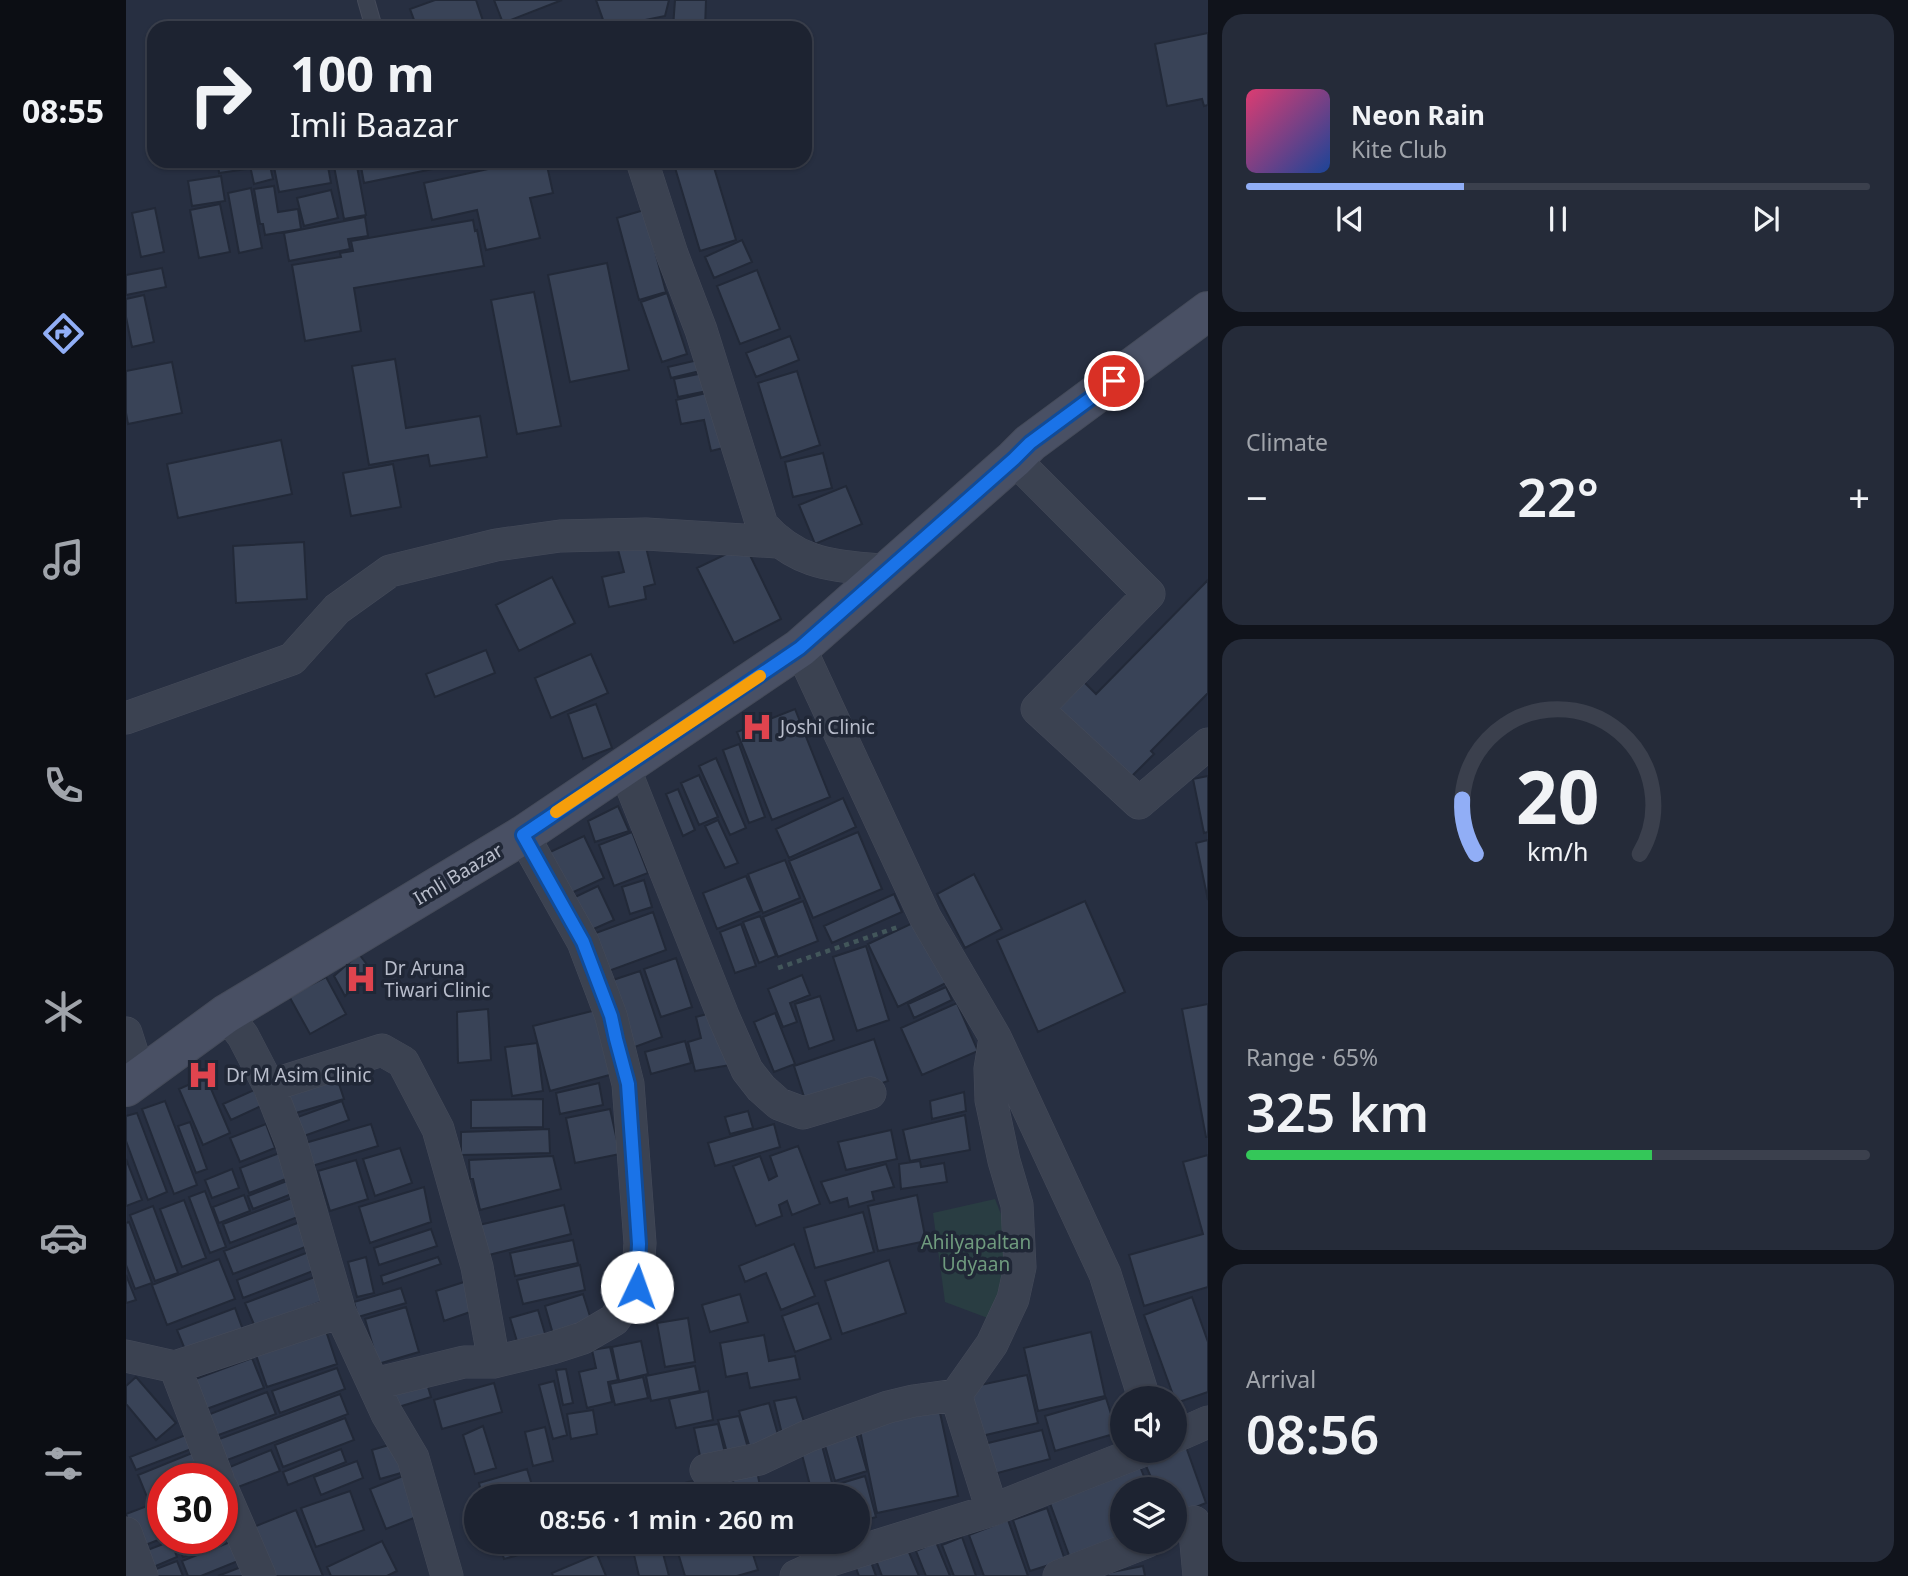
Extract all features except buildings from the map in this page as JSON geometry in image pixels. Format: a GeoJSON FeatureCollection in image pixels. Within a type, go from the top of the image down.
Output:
{"type":"FeatureCollection","features":[{"type":"Feature","properties":{"kind":"main road","name":"Imli Baazar"},"geometry":{"type":"LineString","coordinates":[[133,1082],[226,1014],[523,835],[800,648],[1030,443],[1208,312]]}},
{"type":"Feature","properties":{"kind":"street"},"geometry":{"type":"LineString","coordinates":[[644,168],[672,254],[701,330],[762,525],[777,542],[816,562],[887,571]]}},
{"type":"Feature","properties":{"kind":"street"},"geometry":{"type":"LineString","coordinates":[[1014,459],[1150,594],[1037,709],[1139,803],[1208,744]]}},
{"type":"Feature","properties":{"kind":"street"},"geometry":{"type":"LineString","coordinates":[[126,718],[292,659],[337,609],[390,571],[496,545],[560,536],[646,534],[777,542]]}},
{"type":"Feature","properties":{"kind":"street"},"geometry":{"type":"LineString","coordinates":[[800,648],[925,917],[995,1037],[1105,1273],[1140,1386]]}},
{"type":"Feature","properties":{"kind":"street"},"geometry":{"type":"LineString","coordinates":[[623,765],[747,1070],[761,1088],[779,1104],[803,1113],[870,1093]]}},
{"type":"Feature","properties":{"kind":"street"},"geometry":{"type":"LineString","coordinates":[[374,1384],[464,1363],[494,1363],[583,1338],[614,1320],[637,1287],[639,1244],[628,1084],[611,1016],[583,942],[523,835]]}},
{"type":"Feature","properties":{"kind":"street"},"geometry":{"type":"LineString","coordinates":[[226,1014],[243,1036],[268,1086],[291,1142],[340,1312],[387,1414],[413,1458],[447,1576]]}},
{"type":"Feature","properties":{"kind":"street"},"geometry":{"type":"LineString","coordinates":[[126,1033],[133,1082]]}},
{"type":"Feature","properties":{"kind":"street"},"geometry":{"type":"LineString","coordinates":[[706,1470],[759,1459],[808,1436],[888,1407],[956,1395],[992,1344],[1013,1299],[1020,1267],[1017,1205],[991,1100],[990,1069],[995,1037]]}},
{"type":"Feature","properties":{"kind":"street"},"geometry":{"type":"LineString","coordinates":[[268,1086],[382,1050],[403,1062],[438,1129],[477,1267],[494,1363]]}},
{"type":"Feature","properties":{"kind":"street"},"geometry":{"type":"LineString","coordinates":[[126,1356],[175,1367],[340,1312]]}},
{"type":"Feature","properties":{"kind":"street"},"geometry":{"type":"LineString","coordinates":[[175,1367],[212,1463]]}},
{"type":"Feature","properties":{"kind":"street"},"geometry":{"type":"LineString","coordinates":[[956,1395],[992,1510]]}},
{"type":"Feature","properties":{"kind":"street"},"geometry":{"type":"LineString","coordinates":[[796,1576],[831,1560],[992,1510],[1111,1463]]}},
{"type":"Feature","properties":{"kind":"street"},"geometry":{"type":"LineString","coordinates":[[1192,1522],[1199,1576]]}},
{"type":"Feature","properties":{"kind":"street"},"geometry":{"type":"LineString","coordinates":[[238,1525],[260,1576]]}},
{"type":"Feature","properties":{"kind":"street"},"geometry":{"type":"LineString","coordinates":[[126,1533],[142,1576]]}},
{"type":"Feature","properties":{"kind":"street"},"geometry":{"type":"LineString","coordinates":[[1059,1576],[1115,1554]]}},
{"type":"Feature","properties":{"kind":"lane"},"geometry":{"type":"LineString","coordinates":[[366,0],[371,21]]}},
{"type":"Feature","properties":{"kind":"path"},"geometry":{"type":"LineString","coordinates":[[778,968],[925,917]]}},
{"type":"Feature","properties":{"kind":"green space","name":"Ahilyapaltan Udyaan"},"geometry":{"type":"Polygon","coordinates":[[[995,1199],[1017,1255],[993,1320],[945,1302],[933,1213],[995,1199]]]}},
{"type":"Feature","properties":{"kind":"slow traffic"},"geometry":{"type":"LineString","coordinates":[[556,812],[760,676]]}},
{"type":"Feature","properties":{"kind":"place","name":"Joshi Clinic"},"geometry":{"type":"Point","coordinates":[757,727]}},
{"type":"Feature","properties":{"kind":"place","name":"Dr Aruna Tiwari Clinic"},"geometry":{"type":"Point","coordinates":[361,979]}},
{"type":"Feature","properties":{"kind":"place","name":"Dr M Asim Clinic"},"geometry":{"type":"Point","coordinates":[203,1075]}},
{"type":"Feature","properties":{"kind":"route"},"geometry":{"type":"LineString","coordinates":[[637,1287],[639,1244],[628,1084],[611,1016],[583,942],[523,835],[800,648],[1030,443],[1114,381]]}}]}
